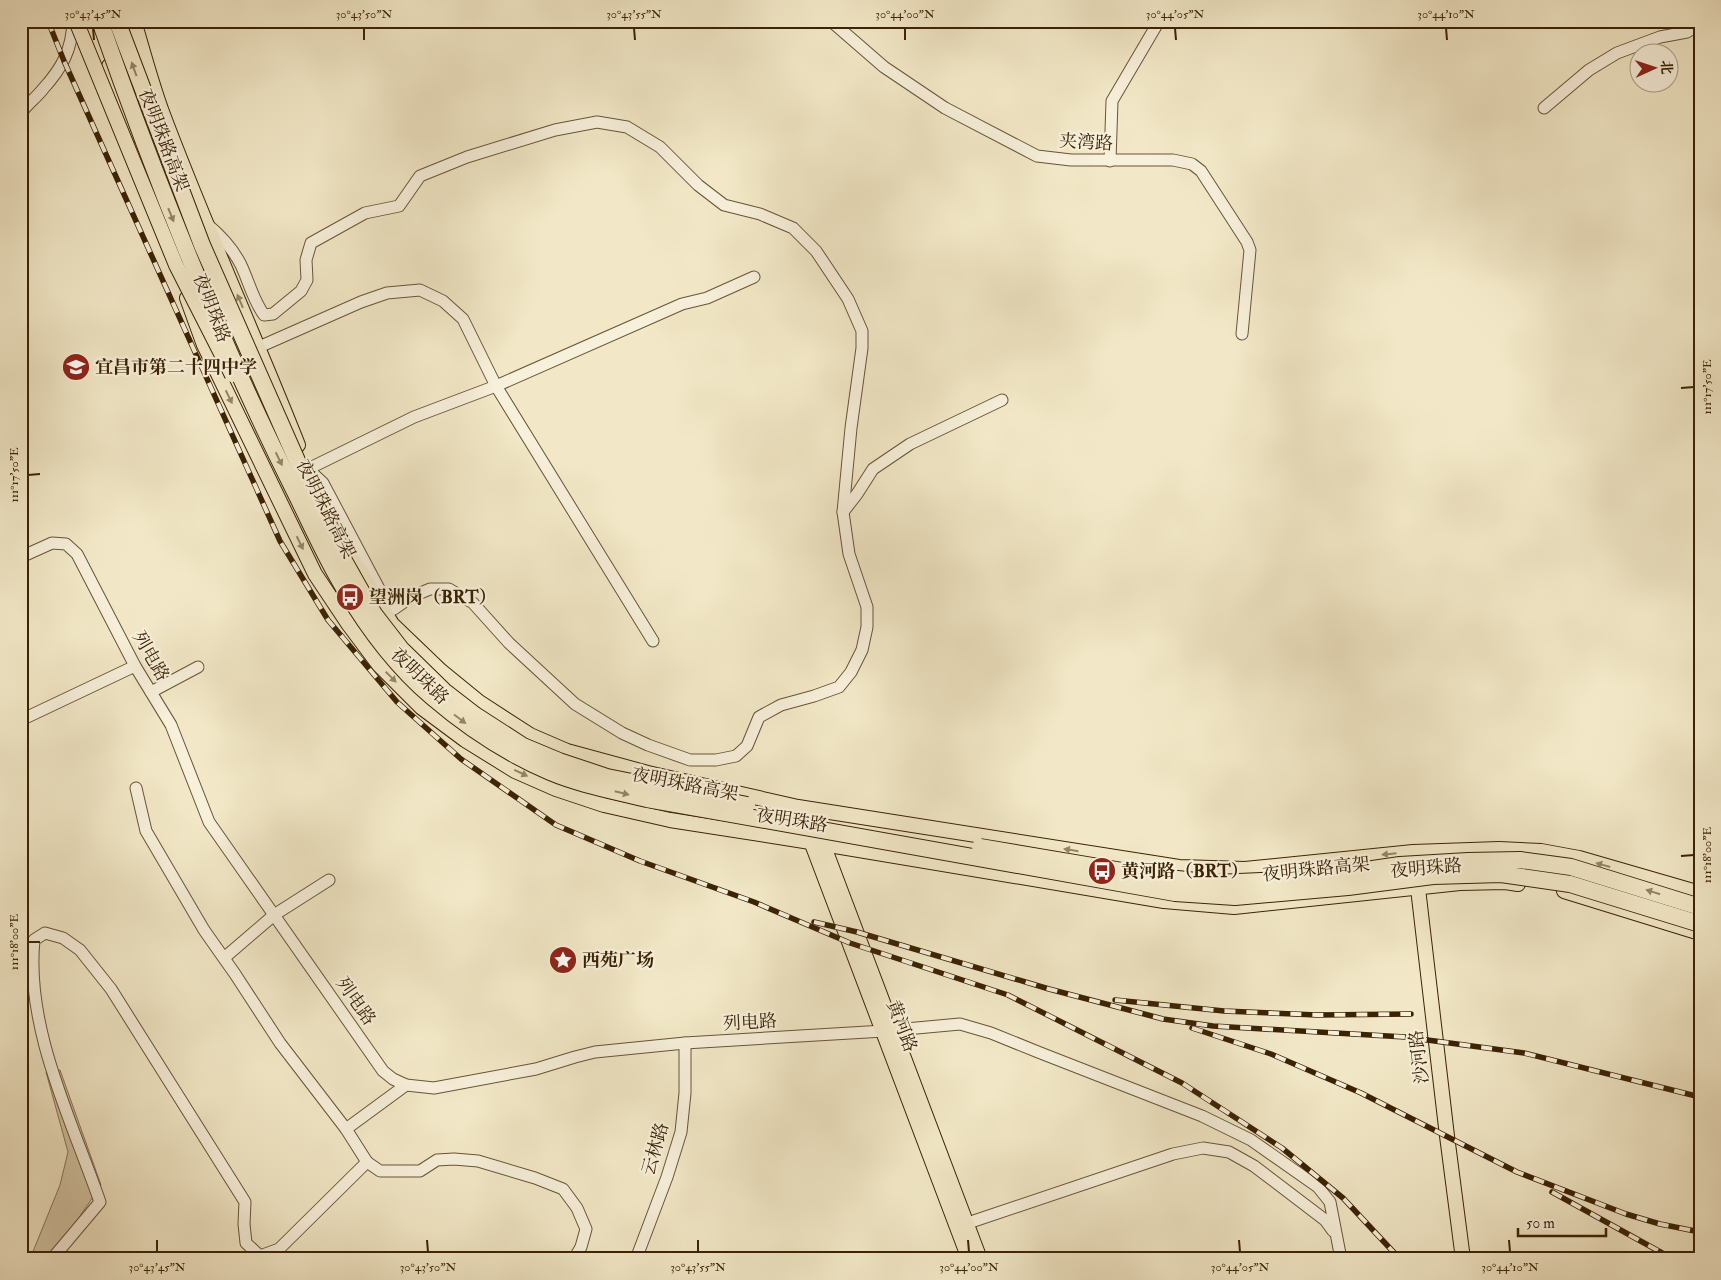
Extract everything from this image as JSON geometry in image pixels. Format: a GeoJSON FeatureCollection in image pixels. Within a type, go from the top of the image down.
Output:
{"type":"FeatureCollection","features":[{"type":"Feature","properties":{"kind":"highway","name":"夜明珠路高架"},"geometry":{"type":"LineString","coordinates":[[99,21],[172,217],[264,430],[344,588],[389,654],[431,696],[462,721],[511,753],[552,773],[601,788],[647,799],[1175,892],[1235,898],[1348,887],[1433,876],[1501,874],[1570,884],[1700,924]]}},
{"type":"Feature","properties":{"kind":"highway","name":"夜明珠路高架"},"geometry":{"type":"LineString","coordinates":[[116,21],[202,245],[302,472],[343,559],[374,614],[402,649],[444,690],[476,715],[523,746],[558,761],[607,777],[644,785],[807,817],[1158,877],[1216,883],[1304,879],[1400,865],[1520,860],[1571,867],[1700,907]]}},
{"type":"Feature","properties":{"kind":"main road"},"geometry":{"type":"LineString","coordinates":[[75,21],[176,266],[224,360],[264,430]]}},
{"type":"Feature","properties":{"kind":"main road","name":"夜明珠路"},"geometry":{"type":"LineString","coordinates":[[99,21],[120,110],[204,345],[315,574],[349,626],[379,666],[422,708],[465,740],[515,771],[556,789],[604,805],[670,820],[1164,901],[1234,907],[1460,883],[1505,882],[1561,890],[1700,933]]}},
{"type":"Feature","properties":{"kind":"main road","name":"夜明珠路"},"geometry":{"type":"LineString","coordinates":[[134,21],[162,110],[205,222],[259,347],[308,469],[350,556],[392,624],[441,671],[479,702],[530,735],[566,751],[648,773],[804,808],[1179,867],[1245,869],[1413,852],[1500,849],[1541,852],[1579,858],[1700,893]]}},
{"type":"Feature","properties":{"kind":"main road","name":"黄河路"},"geometry":{"type":"LineString","coordinates":[[804,808],[963,1225],[980,1259]]}},
{"type":"Feature","properties":{"kind":"main road","name":"沙河路"},"geometry":{"type":"LineString","coordinates":[[1413,852],[1463,1259]]}},
{"type":"Feature","properties":{"kind":"main road","name":"黄河路"},"geometry":{"type":"LineString","coordinates":[[963,1225],[969,1259]]}},
{"type":"Feature","properties":{"kind":"street"},"geometry":{"type":"LineString","coordinates":[[21,113],[43,90],[64,62],[72,38],[75,21]]}},
{"type":"Feature","properties":{"kind":"street","name":"夹湾路"},"geometry":{"type":"LineString","coordinates":[[831,21],[884,67],[945,108],[1037,156],[1071,160],[1173,160],[1192,164],[1201,171],[1247,242],[1250,250],[1242,334]]}},
{"type":"Feature","properties":{"kind":"street"},"geometry":{"type":"LineString","coordinates":[[1110,161],[1112,101],[1159,21]]}},
{"type":"Feature","properties":{"kind":"street"},"geometry":{"type":"LineString","coordinates":[[1544,108],[1589,70],[1617,53],[1660,37],[1686,32],[1700,24]]}},
{"type":"Feature","properties":{"kind":"street"},"geometry":{"type":"LineString","coordinates":[[205,222],[229,245],[240,263],[258,306],[264,315],[273,314],[301,291],[307,280],[306,260],[311,243],[365,213],[399,206],[420,176],[467,157],[556,130],[597,122],[627,126],[660,146],[698,185],[724,205],[760,214],[793,228],[816,251],[848,299],[862,331],[862,348],[851,428],[843,512],[849,554],[867,607],[862,650],[851,672],[839,687],[781,705],[759,717],[746,746],[736,756],[716,760],[690,760],[648,745],[622,733],[575,704],[509,643],[473,603],[449,589],[430,589],[411,597],[394,609],[385,600],[323,483],[308,469],[414,417],[496,386],[682,304],[707,298],[754,277]]}},
{"type":"Feature","properties":{"kind":"street"},"geometry":{"type":"LineString","coordinates":[[259,347],[352,306],[387,293],[420,290],[444,301],[463,319],[496,386],[653,640]]}},
{"type":"Feature","properties":{"kind":"street"},"geometry":{"type":"LineString","coordinates":[[843,512],[858,494],[873,469],[910,444],[1002,400]]}},
{"type":"Feature","properties":{"kind":"street","name":"列电路"},"geometry":{"type":"LineString","coordinates":[[21,557],[52,543],[66,544],[77,554],[135,666],[171,725],[209,822],[384,1071],[393,1079],[406,1085],[426,1088],[447,1086],[536,1069],[595,1052],[685,1043],[889,1031],[960,1024],[991,1033],[1202,1116],[1251,1140],[1318,1187],[1330,1202],[1341,1259]]}},
{"type":"Feature","properties":{"kind":"street"},"geometry":{"type":"LineString","coordinates":[[21,720],[135,666]]}},
{"type":"Feature","properties":{"kind":"street"},"geometry":{"type":"LineString","coordinates":[[151,692],[198,667]]}},
{"type":"Feature","properties":{"kind":"street"},"geometry":{"type":"LineString","coordinates":[[136,788],[146,831],[204,930],[280,1043],[346,1129],[367,1162],[380,1171],[391,1172],[420,1171],[437,1160],[454,1158],[478,1161],[535,1178],[563,1189],[577,1208],[586,1229],[581,1247],[574,1259]]}},
{"type":"Feature","properties":{"kind":"street"},"geometry":{"type":"LineString","coordinates":[[224,958],[274,915],[329,880]]}},
{"type":"Feature","properties":{"kind":"street"},"geometry":{"type":"LineString","coordinates":[[52,1259],[100,1202],[60,1098],[34,990],[32,963],[34,940],[45,933],[63,938],[80,950],[111,989],[245,1202],[244,1224],[246,1243],[260,1256],[279,1249],[367,1162]]}},
{"type":"Feature","properties":{"kind":"street","name":"云林路"},"geometry":{"type":"LineString","coordinates":[[636,1259],[667,1177],[681,1132],[685,1093],[685,1043]]}},
{"type":"Feature","properties":{"kind":"street"},"geometry":{"type":"LineString","coordinates":[[346,1129],[406,1085]]}},
{"type":"Feature","properties":{"kind":"street"},"geometry":{"type":"LineString","coordinates":[[963,1225],[1165,1156],[1203,1148],[1229,1152],[1254,1166],[1325,1220],[1336,1237]]}},
{"type":"Feature","properties":{"kind":"shaded area"},"geometry":{"type":"Polygon","coordinates":[[[60,1070],[101,1185],[57,1250],[47,1259],[30,1259],[60,1185],[68,1152],[46,1072],[60,1070]]]}},
{"type":"Feature","properties":{"kind":"railway"},"geometry":{"type":"LineString","coordinates":[[48,21],[64,61],[280,541],[328,620],[397,702],[461,759],[556,825],[640,861],[754,902],[850,943],[1008,995],[1182,1083],[1282,1148],[1343,1198],[1400,1259]]}},
{"type":"Feature","properties":{"kind":"railway"},"geometry":{"type":"LineString","coordinates":[[814,922],[857,932],[1049,989],[1163,1019],[1213,1026],[1405,1037],[1524,1053],[1700,1097]]}},
{"type":"Feature","properties":{"kind":"railway"},"geometry":{"type":"LineString","coordinates":[[1115,1000],[1224,1011],[1317,1015],[1411,1014]]}},
{"type":"Feature","properties":{"kind":"railway"},"geometry":{"type":"LineString","coordinates":[[1192,1028],[1271,1054],[1361,1093],[1517,1172],[1626,1214],[1660,1224],[1700,1232]]}},
{"type":"Feature","properties":{"kind":"railway"},"geometry":{"type":"LineString","coordinates":[[1552,1192],[1673,1259]]}},
{"type":"Feature","properties":{"kind":"place","name":"宜昌市第二十四中学"},"geometry":{"type":"Point","coordinates":[76,367]}},
{"type":"Feature","properties":{"kind":"place","name":"望洲岗（BRT）"},"geometry":{"type":"Point","coordinates":[350,597]}},
{"type":"Feature","properties":{"kind":"place","name":"黄河路（BRT）"},"geometry":{"type":"Point","coordinates":[1102,871]}},
{"type":"Feature","properties":{"kind":"place","name":"西苑广场"},"geometry":{"type":"Point","coordinates":[563,960]}}]}
